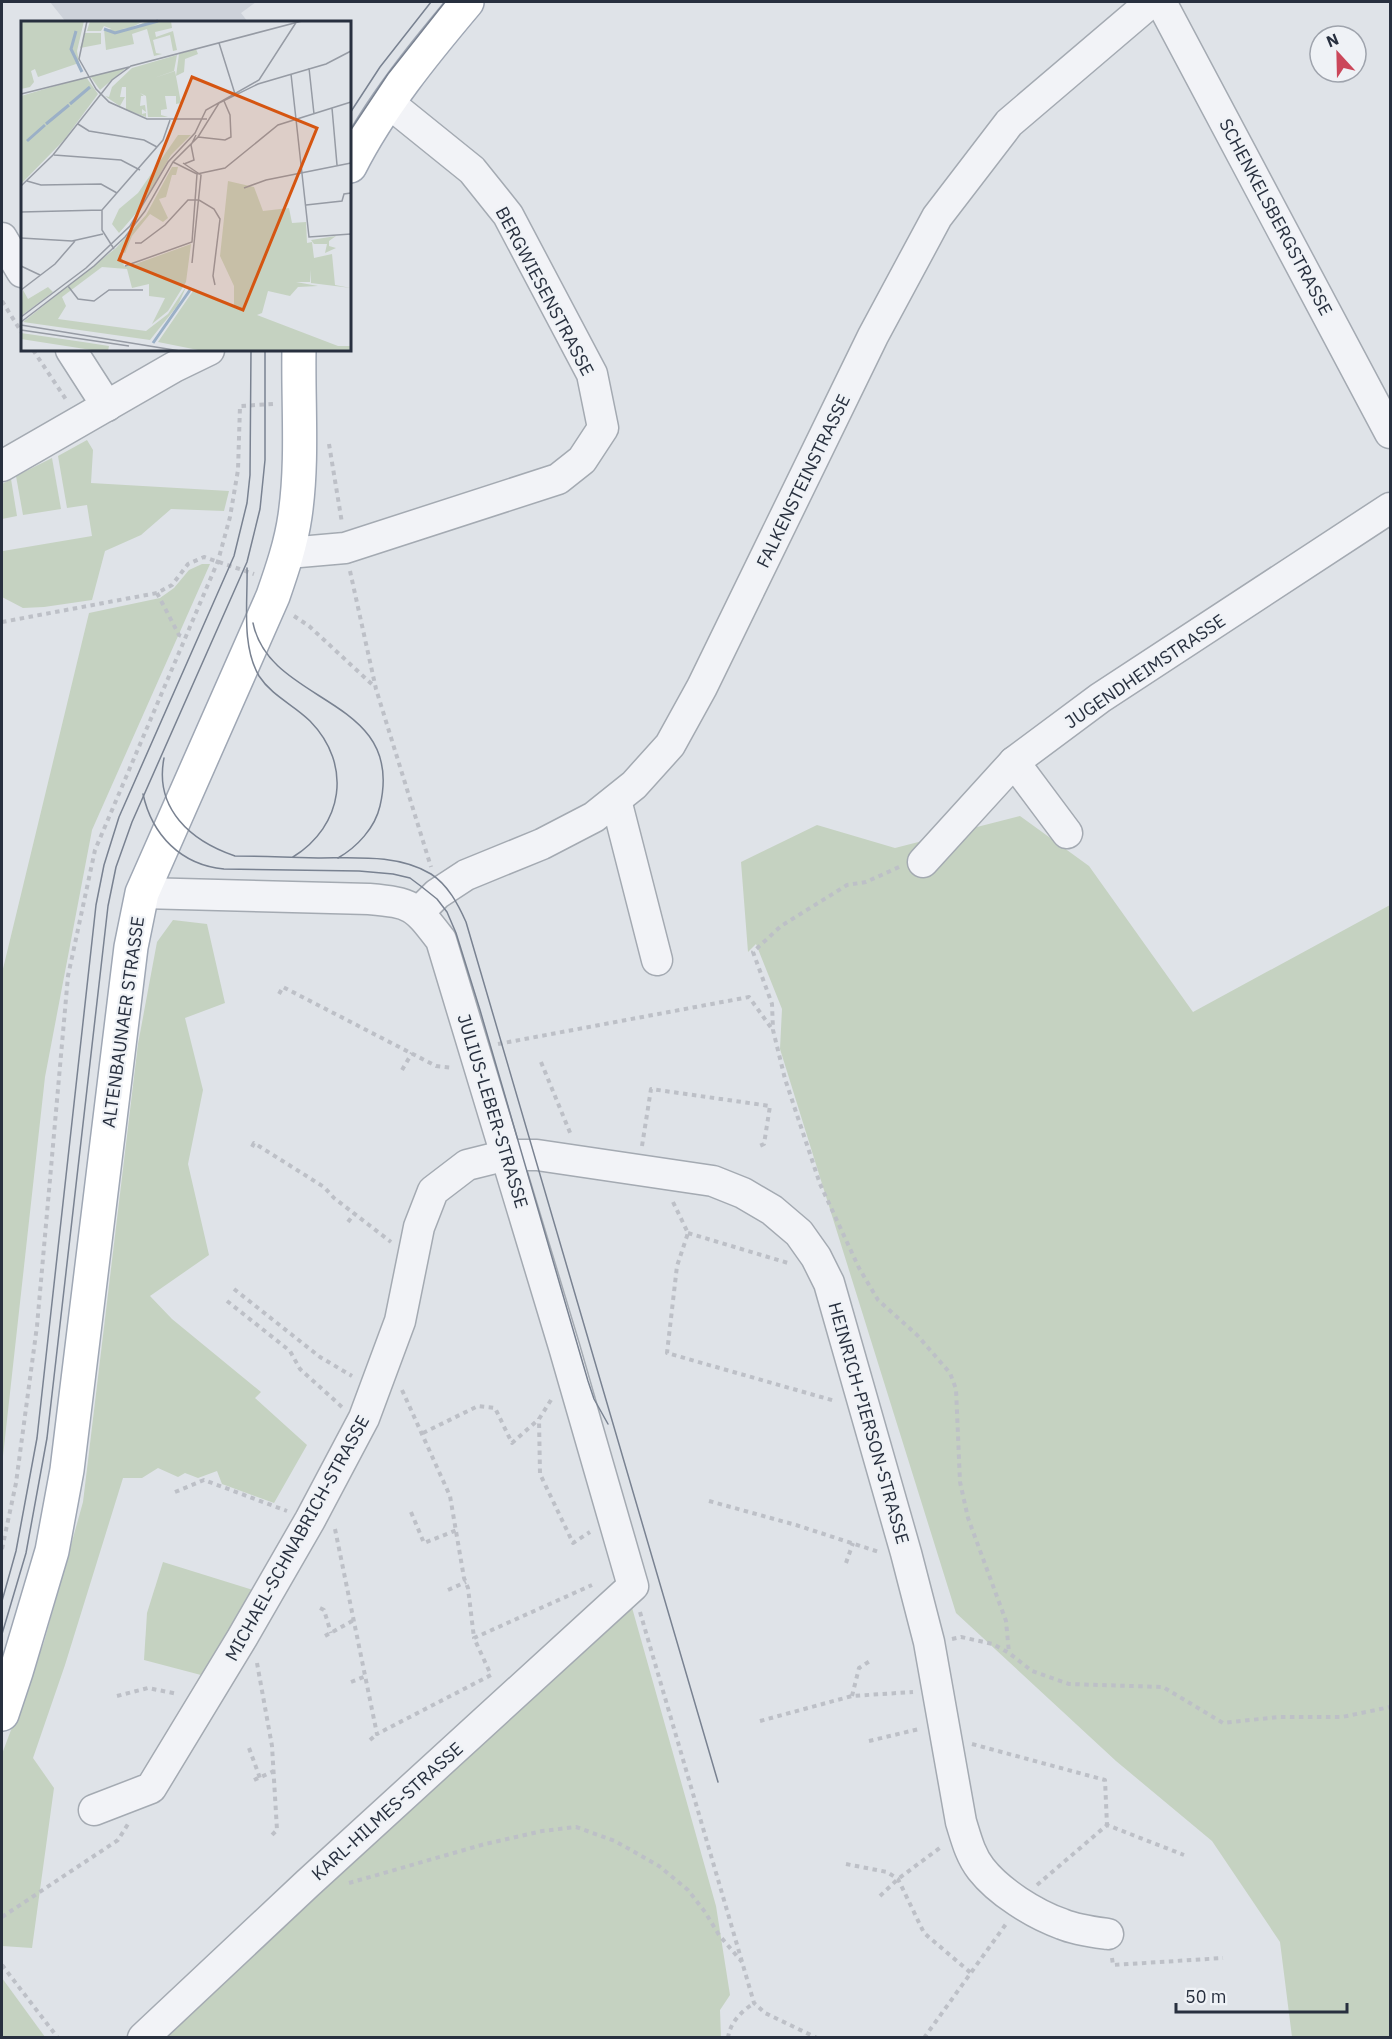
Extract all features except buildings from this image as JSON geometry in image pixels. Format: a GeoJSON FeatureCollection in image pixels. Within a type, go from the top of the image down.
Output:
{"type":"FeatureCollection","features":[{"type":"Feature","properties":{"kind":"main road"},"geometry":{"type":"LineString","coordinates":[[351,164],[359,147],[389,103],[436,38],[467,2]]}},
{"type":"Feature","properties":{"kind":"main road","name":"ALTENBAUNAER STRASSE"},"geometry":{"type":"LineString","coordinates":[[2,1714],[52,1551],[67,1470],[131,947],[142,893],[273,596],[288,553],[295,515],[298,478],[299,351]]}},
{"type":"Feature","properties":{"kind":"street","name":"FALKENSTEINSTRASSE"},"geometry":{"type":"LineString","coordinates":[[420,911],[437,894],[466,875],[542,844],[594,817],[634,785],[670,745],[697,697],[873,336],[937,217],[1010,123],[1151,2]]}},
{"type":"Feature","properties":{"kind":"street","name":"SCHENKELSBERGSTRASSE"},"geometry":{"type":"LineString","coordinates":[[1161,2],[1390,433]]}},
{"type":"Feature","properties":{"kind":"street","name":"BERGWIESENSTRASSE"},"geometry":{"type":"LineString","coordinates":[[288,553],[345,548],[558,479],[582,460],[603,428],[592,374],[508,214],[472,170],[389,103]]}},
{"type":"Feature","properties":{"kind":"street"},"geometry":{"type":"LineString","coordinates":[[2,238],[21,270]]}},
{"type":"Feature","properties":{"kind":"street"},"geometry":{"type":"LineString","coordinates":[[72,351],[107,406]]}},
{"type":"Feature","properties":{"kind":"street"},"geometry":{"type":"LineString","coordinates":[[2,466],[174,367],[207,351]]}},
{"type":"Feature","properties":{"kind":"street","name":"JUGENDHEIMSTRASSE"},"geometry":{"type":"LineString","coordinates":[[915,863],[1014,762],[1100,698],[1390,508]]}},
{"type":"Feature","properties":{"kind":"street"},"geometry":{"type":"LineString","coordinates":[[1014,762],[1067,833]]}},
{"type":"Feature","properties":{"kind":"street"},"geometry":{"type":"LineString","coordinates":[[616,800],[657,960]]}},
{"type":"Feature","properties":{"kind":"street"},"geometry":{"type":"LineString","coordinates":[[142,893],[369,899],[401,902],[420,911]]}},
{"type":"Feature","properties":{"kind":"street","name":"JULIUS-LEBER-STRASSE"},"geometry":{"type":"LineString","coordinates":[[420,911],[441,940],[571,1370],[630,1578]]}},
{"type":"Feature","properties":{"kind":"street","name":"HEINRICH-PIERSON-STRASSE"},"geometry":{"type":"LineString","coordinates":[[507,1155],[537,1155],[713,1181],[743,1193],[772,1210],[799,1233],[819,1262],[829,1283],[906,1553],[929,1642],[963,1830],[970,1850],[980,1868],[994,1883],[1020,1902],[1062,1924],[1108,1934]]}},
{"type":"Feature","properties":{"kind":"street","name":"MICHAEL-SCHNABRICH-STRASSE"},"geometry":{"type":"LineString","coordinates":[[94,1810],[151,1788],[204,1703],[314,1513],[364,1418],[379,1381],[400,1321],[418,1227],[433,1191],[467,1165],[507,1155]]}},
{"type":"Feature","properties":{"kind":"street","name":"KARL-HILMES-STRASSE"},"geometry":{"type":"LineString","coordinates":[[143,2037],[630,1578]]}},
{"type":"Feature","properties":{"kind":"path"},"geometry":{"type":"LineString","coordinates":[[2,301],[21,331]]}},
{"type":"Feature","properties":{"kind":"path"},"geometry":{"type":"LineString","coordinates":[[34,351],[79,422]]}},
{"type":"Feature","properties":{"kind":"path"},"geometry":{"type":"LineString","coordinates":[[328,436],[345,548],[376,689],[432,866],[420,911]]}},
{"type":"Feature","properties":{"kind":"path"},"geometry":{"type":"LineString","coordinates":[[2,622],[157,593],[172,585],[188,564],[204,557],[253,573],[287,612],[309,626],[376,689]]}},
{"type":"Feature","properties":{"kind":"path"},"geometry":{"type":"LineString","coordinates":[[157,593],[179,634],[184,637]]}},
{"type":"Feature","properties":{"kind":"path"},"geometry":{"type":"LineString","coordinates":[[915,863],[866,882],[848,885],[781,926],[753,952],[772,1004],[773,1030],[784,1078],[820,1184],[859,1268],[878,1300],[917,1335],[950,1373],[956,1389],[960,1482],[968,1518],[1006,1621],[1009,1653]]}},
{"type":"Feature","properties":{"kind":"path"},"geometry":{"type":"LineString","coordinates":[[279,994],[282,987],[436,1066],[477,1059],[749,997],[773,1030]]}},
{"type":"Feature","properties":{"kind":"path"},"geometry":{"type":"LineString","coordinates":[[320,1015],[324,1008]]}},
{"type":"Feature","properties":{"kind":"path"},"geometry":{"type":"LineString","coordinates":[[360,1036],[364,1029]]}},
{"type":"Feature","properties":{"kind":"path"},"geometry":{"type":"LineString","coordinates":[[402,1070],[412,1053]]}},
{"type":"Feature","properties":{"kind":"path"},"geometry":{"type":"LineString","coordinates":[[540,1062],[577,1147],[578,1161]]}},
{"type":"Feature","properties":{"kind":"path"},"geometry":{"type":"LineString","coordinates":[[638,1170],[651,1089],[685,1096],[770,1106],[764,1144],[757,1147]]}},
{"type":"Feature","properties":{"kind":"path"},"geometry":{"type":"LineString","coordinates":[[556,1098],[562,1095]]}},
{"type":"Feature","properties":{"kind":"path"},"geometry":{"type":"LineString","coordinates":[[252,1148],[254,1143],[301,1176],[324,1187],[354,1214],[395,1245],[414,1248]]}},
{"type":"Feature","properties":{"kind":"path"},"geometry":{"type":"LineString","coordinates":[[670,1174],[667,1188],[688,1233],[677,1266],[667,1353],[847,1404],[862,1401]]}},
{"type":"Feature","properties":{"kind":"path"},"geometry":{"type":"LineString","coordinates":[[348,1222],[354,1214]]}},
{"type":"Feature","properties":{"kind":"path"},"geometry":{"type":"LineString","coordinates":[[688,1233],[805,1268],[819,1262]]}},
{"type":"Feature","properties":{"kind":"path"},"geometry":{"type":"LineString","coordinates":[[234,1290],[320,1357],[348,1375],[399,1384],[450,1496],[474,1638],[491,1675],[377,1734],[370,1740]]}},
{"type":"Feature","properties":{"kind":"path"},"geometry":{"type":"LineString","coordinates":[[227,1300],[290,1351],[300,1370],[338,1405],[364,1418]]}},
{"type":"Feature","properties":{"kind":"path"},"geometry":{"type":"LineString","coordinates":[[423,1433],[478,1406],[495,1408],[512,1443],[539,1419],[571,1370]]}},
{"type":"Feature","properties":{"kind":"path"},"geometry":{"type":"LineString","coordinates":[[539,1419],[540,1474],[573,1543],[614,1518]]}},
{"type":"Feature","properties":{"kind":"path"},"geometry":{"type":"LineString","coordinates":[[175,1492],[204,1480],[314,1513],[332,1515],[377,1734]]}},
{"type":"Feature","properties":{"kind":"path"},"geometry":{"type":"LineString","coordinates":[[709,1501],[796,1525],[890,1555],[906,1553]]}},
{"type":"Feature","properties":{"kind":"path"},"geometry":{"type":"LineString","coordinates":[[411,1512],[424,1543],[457,1530]]}},
{"type":"Feature","properties":{"kind":"path"},"geometry":{"type":"LineString","coordinates":[[846,1563],[853,1543]]}},
{"type":"Feature","properties":{"kind":"path"},"geometry":{"type":"LineString","coordinates":[[474,1638],[630,1578],[754,2003],[778,2021],[817,2037]]}},
{"type":"Feature","properties":{"kind":"path"},"geometry":{"type":"LineString","coordinates":[[448,1590],[466,1582]]}},
{"type":"Feature","properties":{"kind":"path"},"geometry":{"type":"LineString","coordinates":[[320,1608],[324,1610],[331,1633]]}},
{"type":"Feature","properties":{"kind":"path"},"geometry":{"type":"LineString","coordinates":[[325,1636],[354,1620]]}},
{"type":"Feature","properties":{"kind":"path"},"geometry":{"type":"LineString","coordinates":[[242,1638],[254,1647],[272,1746],[277,1830],[272,1835]]}},
{"type":"Feature","properties":{"kind":"path"},"geometry":{"type":"LineString","coordinates":[[929,1642],[962,1638],[993,1644],[1032,1671],[1069,1684],[1163,1687],[1223,1723],[1278,1718],[1342,1717],[1390,1707]]}},
{"type":"Feature","properties":{"kind":"path"},"geometry":{"type":"LineString","coordinates":[[852,1696],[859,1668],[870,1660]]}},
{"type":"Feature","properties":{"kind":"path"},"geometry":{"type":"LineString","coordinates":[[351,1682],[366,1676]]}},
{"type":"Feature","properties":{"kind":"path"},"geometry":{"type":"LineString","coordinates":[[117,1696],[148,1688],[188,1696],[204,1703]]}},
{"type":"Feature","properties":{"kind":"path"},"geometry":{"type":"LineString","coordinates":[[760,1721],[852,1696],[938,1690]]}},
{"type":"Feature","properties":{"kind":"path"},"geometry":{"type":"LineString","coordinates":[[869,1741],[945,1734],[962,1742],[1105,1780],[1107,1825]]}},
{"type":"Feature","properties":{"kind":"path"},"geometry":{"type":"LineString","coordinates":[[249,1748],[260,1778]]}},
{"type":"Feature","properties":{"kind":"path"},"geometry":{"type":"LineString","coordinates":[[254,1780],[274,1771]]}},
{"type":"Feature","properties":{"kind":"path"},"geometry":{"type":"LineString","coordinates":[[2,1917],[118,1840],[129,1823]]}},
{"type":"Feature","properties":{"kind":"path"},"geometry":{"type":"LineString","coordinates":[[1107,1825],[1184,1855]]}},
{"type":"Feature","properties":{"kind":"path"},"geometry":{"type":"LineString","coordinates":[[924,2037],[1020,1902],[1107,1825]]}},
{"type":"Feature","properties":{"kind":"path"},"geometry":{"type":"LineString","coordinates":[[307,1884],[323,1889],[338,1886],[485,1844],[542,1831],[576,1827],[615,1840],[659,1866],[674,1878],[688,1890],[719,1935],[744,1964]]}},
{"type":"Feature","properties":{"kind":"path"},"geometry":{"type":"LineString","coordinates":[[880,1896],[898,1879],[963,1830]]}},
{"type":"Feature","properties":{"kind":"path"},"geometry":{"type":"LineString","coordinates":[[846,1864],[887,1872],[898,1879],[924,1933],[971,1973]]}},
{"type":"Feature","properties":{"kind":"path"},"geometry":{"type":"LineString","coordinates":[[1108,1934],[1113,1965],[1223,1958]]}},
{"type":"Feature","properties":{"kind":"path"},"geometry":{"type":"LineString","coordinates":[[2,1965],[58,2037]]}},
{"type":"Feature","properties":{"kind":"path"},"geometry":{"type":"LineString","coordinates":[[728,2037],[739,2014],[754,2003]]}},
{"type":"Feature","properties":{"kind":"shaded area"},"geometry":{"type":"Polygon","coordinates":[[[50,2],[256,2],[241,13],[247,21],[65,21],[50,2]]]}},
{"type":"Feature","properties":{"kind":"green space"},"geometry":{"type":"Polygon","coordinates":[[[87,440],[93,450],[91,483],[229,491],[224,511],[171,509],[141,535],[105,551],[92,600],[23,608],[2,597],[2,545],[3,551],[92,536],[87,505],[67,508],[58,456],[87,440]]]}},
{"type":"Feature","properties":{"kind":"green space"},"geometry":{"type":"Polygon","coordinates":[[[52,458],[61,509],[23,515],[16,476],[52,458]]]}},
{"type":"Feature","properties":{"kind":"green space"},"geometry":{"type":"Polygon","coordinates":[[[11,479],[17,516],[2,519],[2,484],[11,479]]]}},
{"type":"Feature","properties":{"kind":"green space"},"geometry":{"type":"Polygon","coordinates":[[[202,564],[210,564],[92,830],[45,1077],[2,1465],[2,973],[89,613],[160,598],[174,588],[189,570],[202,564]]]}},
{"type":"Feature","properties":{"kind":"green space"},"geometry":{"type":"Polygon","coordinates":[[[1020,816],[1089,866],[1193,1012],[1390,905],[1390,2037],[1292,2037],[1280,1942],[1212,1841],[1116,1761],[956,1613],[780,1049],[782,1009],[756,944],[748,952],[741,862],[817,825],[895,848],[1020,816]]]}},
{"type":"Feature","properties":{"kind":"green space"},"geometry":{"type":"Polygon","coordinates":[[[173,920],[207,924],[225,1003],[185,1018],[203,1090],[188,1164],[209,1255],[150,1296],[172,1319],[261,1392],[255,1398],[307,1445],[274,1503],[222,1484],[217,1471],[198,1478],[185,1473],[178,1477],[158,1468],[142,1478],[123,1478],[65,1665],[33,1758],[54,1788],[32,1948],[2,1946],[2,1754],[44,1642],[83,1502],[138,1044],[157,942],[173,920]]]}},
{"type":"Feature","properties":{"kind":"green space"},"geometry":{"type":"Polygon","coordinates":[[[163,1562],[253,1590],[201,1675],[144,1660],[147,1613],[163,1562]]]}},
{"type":"Feature","properties":{"kind":"green space"},"geometry":{"type":"Polygon","coordinates":[[[631,1604],[716,1906],[730,1995],[720,2010],[721,2037],[156,2038],[631,1604]]]}},
{"type":"Feature","properties":{"kind":"green space"},"geometry":{"type":"Polygon","coordinates":[[[2,1978],[45,2037],[2,2037],[2,1978]]]}},
{"type":"Feature","properties":{"kind":"tram line"},"geometry":{"type":"LineString","coordinates":[[351,111],[380,67],[431,2]]}},
{"type":"Feature","properties":{"kind":"tram line"},"geometry":{"type":"LineString","coordinates":[[351,130],[388,74],[445,2]]}},
{"type":"Feature","properties":{"kind":"tram line"},"geometry":{"type":"LineString","coordinates":[[2,1601],[16,1551],[37,1438],[96,905],[104,865],[119,817],[234,556],[247,503],[250,475],[251,351]]}},
{"type":"Feature","properties":{"kind":"tram line"},"geometry":{"type":"LineString","coordinates":[[2,1634],[26,1553],[47,1438],[108,906],[116,867],[132,822],[247,562],[260,509],[265,460],[265,351]]}},
{"type":"Feature","properties":{"kind":"tram line"},"geometry":{"type":"LineString","coordinates":[[247,568],[247,623],[253,664],[264,683],[310,721],[324,738],[333,756],[337,775],[332,812],[323,829],[310,844],[293,857]]}},
{"type":"Feature","properties":{"kind":"tram line"},"geometry":{"type":"LineString","coordinates":[[253,623],[264,650],[284,671],[356,722],[374,743],[383,770],[378,814],[364,836],[338,858]]}},
{"type":"Feature","properties":{"kind":"tram line"},"geometry":{"type":"LineString","coordinates":[[164,758],[162,776],[170,807],[191,832],[219,850],[235,856],[376,858],[405,863],[437,878],[460,908],[718,1782]]}},
{"type":"Feature","properties":{"kind":"tram line"},"geometry":{"type":"LineString","coordinates":[[143,794],[147,809],[161,835],[182,854],[194,861],[224,869],[359,871],[393,874],[410,878],[437,899],[447,912],[456,933],[480,1010],[588,1381],[594,1399],[608,1424]]}}]}
